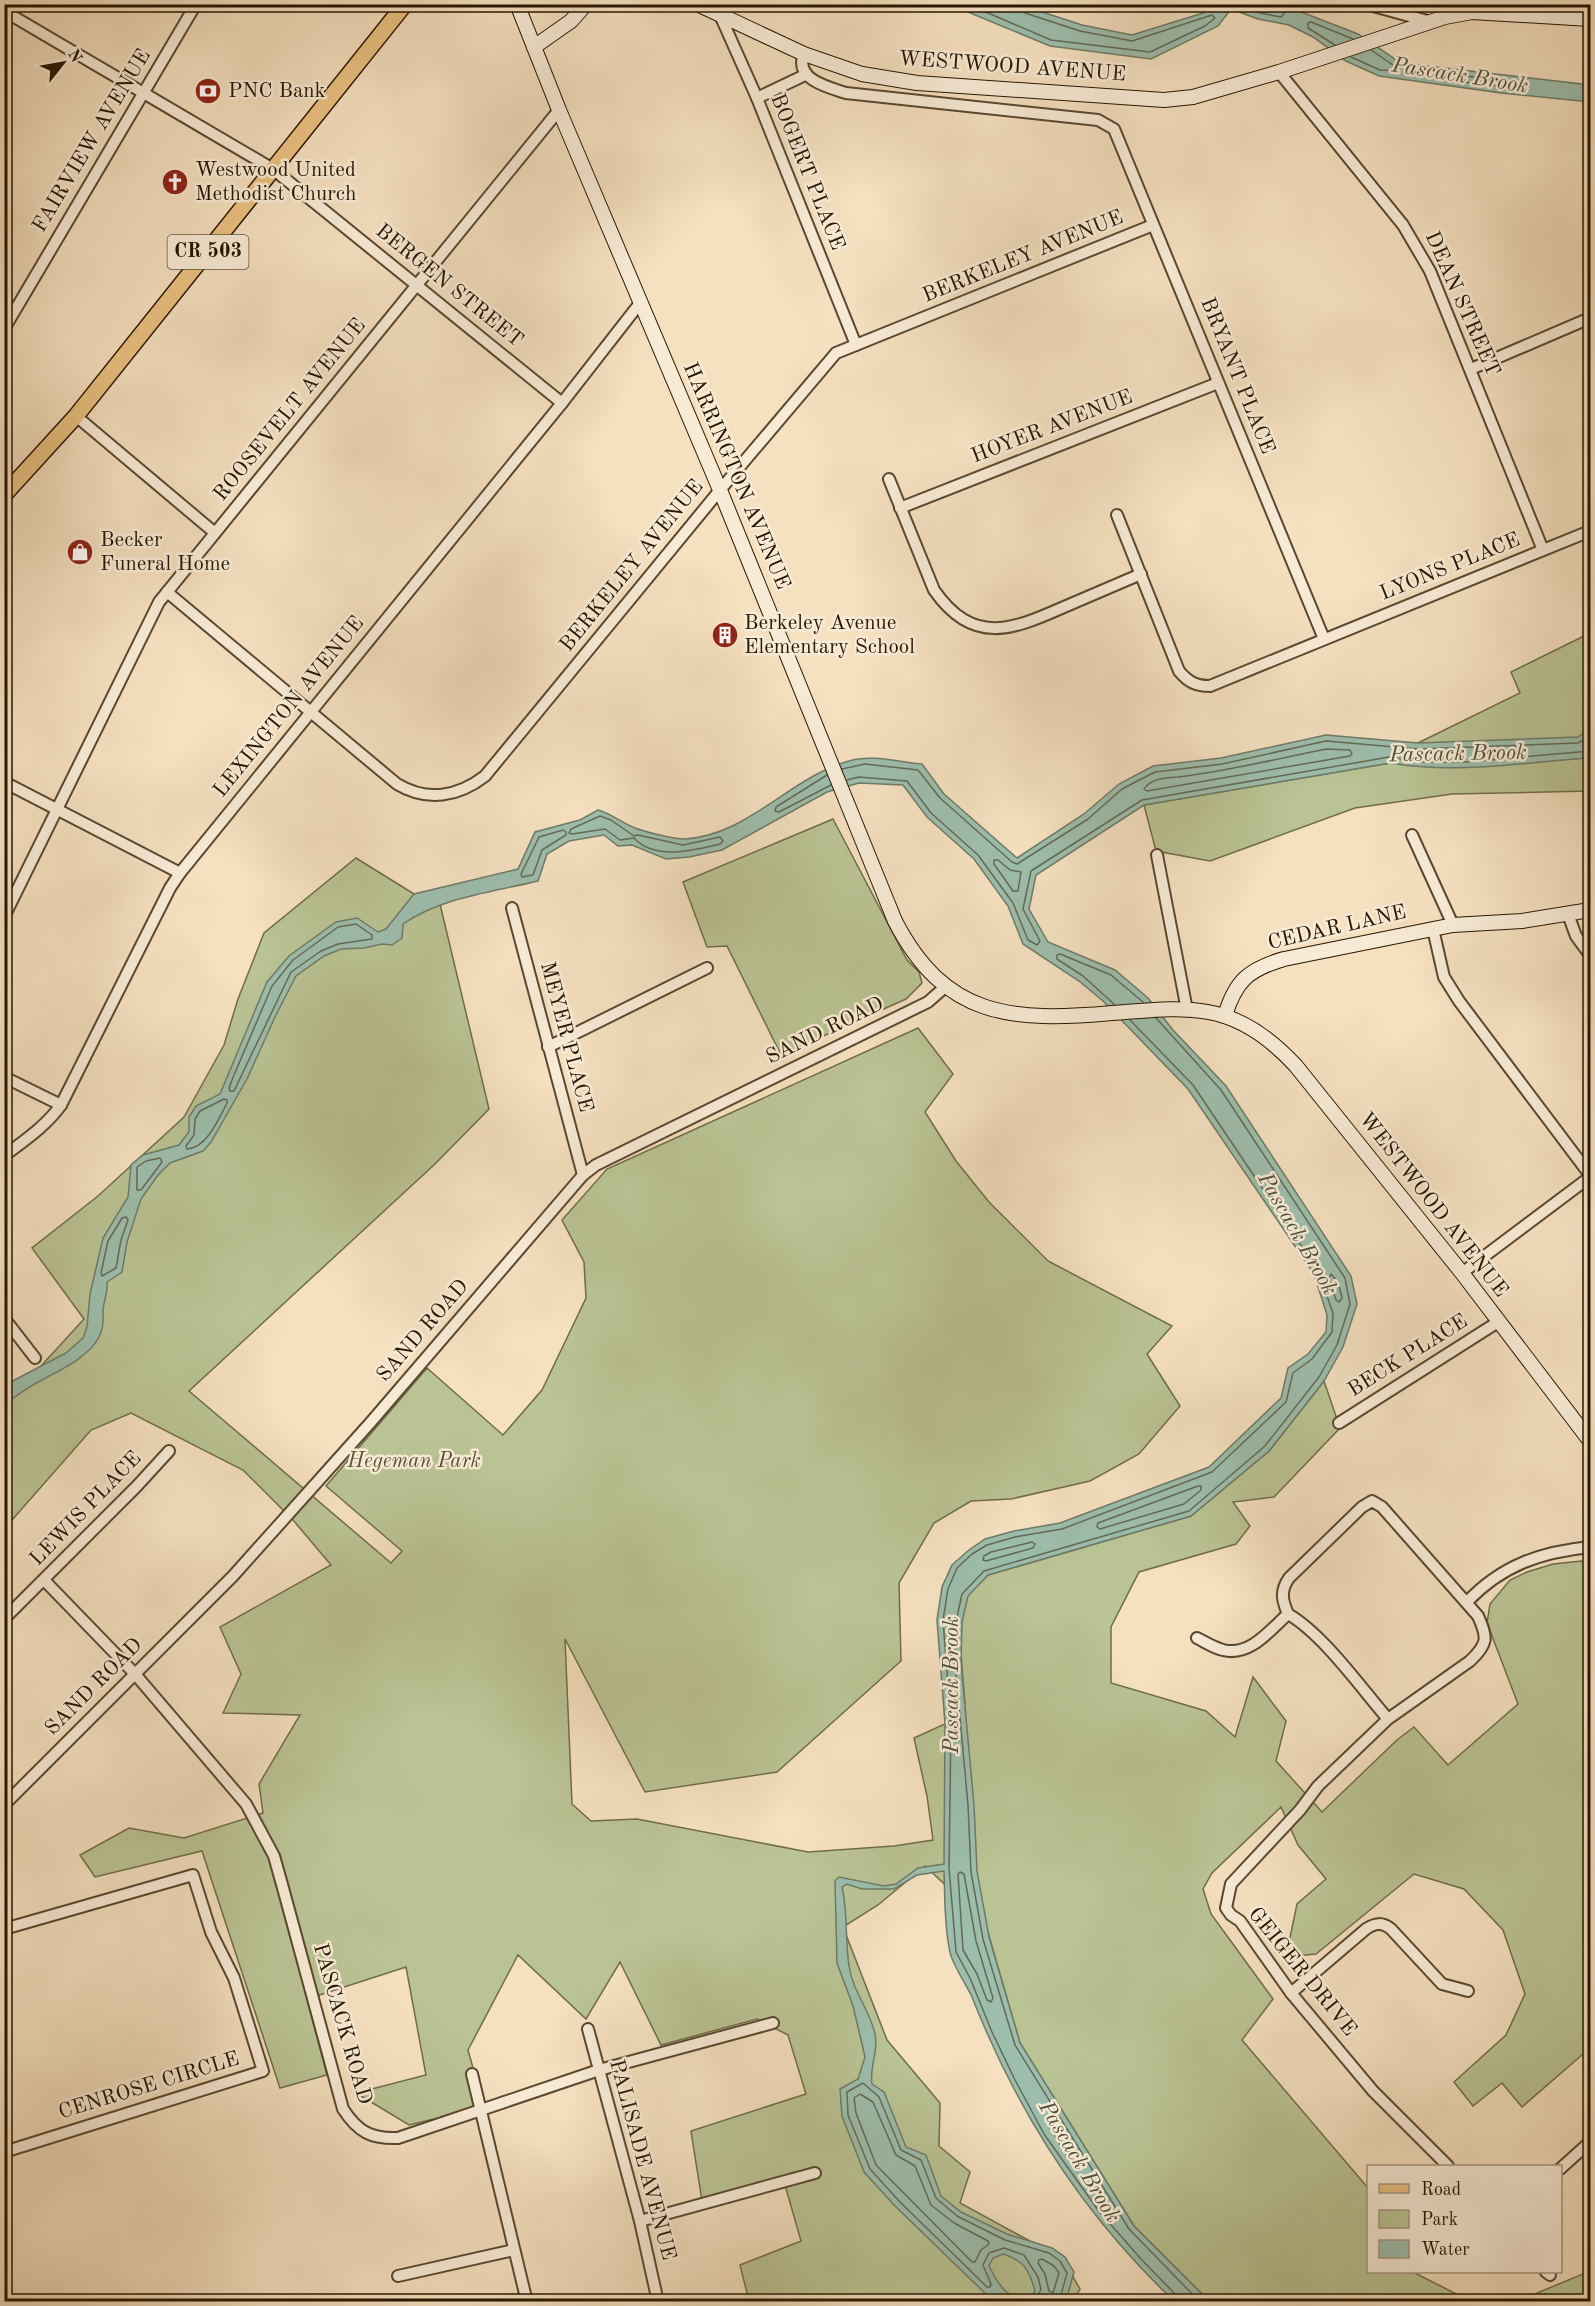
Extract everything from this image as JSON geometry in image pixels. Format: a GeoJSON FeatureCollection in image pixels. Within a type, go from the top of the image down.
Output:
{"type":"FeatureCollection","features":[{"type":"Feature","properties":{"kind":"main road","name":"CR 503"},"geometry":{"type":"LineString","coordinates":[[4,495],[76,416],[405,4]]}},
{"type":"Feature","properties":{"kind":"street","name":"FAIRVIEW AVENUE"},"geometry":{"type":"LineString","coordinates":[[4,329],[196,4]]}},
{"type":"Feature","properties":{"kind":"street","name":"HARRINGTON AVENUE"},"geometry":{"type":"LineString","coordinates":[[517,4],[559,110],[720,490],[901,933],[919,960],[945,987]]}},
{"type":"Feature","properties":{"kind":"street"},"geometry":{"type":"LineString","coordinates":[[534,47],[571,21],[586,4]]}},
{"type":"Feature","properties":{"kind":"street","name":"WESTWOOD AVENUE"},"geometry":{"type":"LineString","coordinates":[[697,4],[830,65],[889,80],[1164,100],[1193,97],[1279,72],[1431,22],[1472,12],[1590,19]]}},
{"type":"Feature","properties":{"kind":"street"},"geometry":{"type":"LineString","coordinates":[[1366,4],[1431,22]]}},
{"type":"Feature","properties":{"kind":"street","name":"BERGEN STREET"},"geometry":{"type":"LineString","coordinates":[[4,12],[273,170],[562,402]]}},
{"type":"Feature","properties":{"kind":"street","name":"BOGERT PLACE"},"geometry":{"type":"LineString","coordinates":[[720,15],[757,98],[856,345]]}},
{"type":"Feature","properties":{"kind":"street"},"geometry":{"type":"LineString","coordinates":[[757,98],[805,75],[802,68],[804,54]]}},
{"type":"Feature","properties":{"kind":"street","name":"DEAN STREET"},"geometry":{"type":"LineString","coordinates":[[1279,72],[1403,225],[1430,271],[1543,550]]}},
{"type":"Feature","properties":{"kind":"street","name":"BRYANT PLACE"},"geometry":{"type":"LineString","coordinates":[[805,75],[846,93],[1098,120],[1114,129],[1324,639]]}},
{"type":"Feature","properties":{"kind":"street","name":"ROOSEVELT AVENUE"},"geometry":{"type":"LineString","coordinates":[[4,917],[159,602],[559,110]]}},
{"type":"Feature","properties":{"kind":"street","name":"BERKELEY AVENUE"},"geometry":{"type":"LineString","coordinates":[[167,592],[397,784],[432,796],[460,792],[479,781],[494,765],[836,353],[1153,225]]}},
{"type":"Feature","properties":{"kind":"street","name":"LEXINGTON AVENUE"},"geometry":{"type":"LineString","coordinates":[[4,1156],[41,1128],[53,1117],[61,1105],[170,888],[180,873],[640,303]]}},
{"type":"Feature","properties":{"kind":"street"},"geometry":{"type":"LineString","coordinates":[[1471,369],[1590,318]]}},
{"type":"Feature","properties":{"kind":"street","name":"HOYER AVENUE"},"geometry":{"type":"LineString","coordinates":[[900,508],[1218,383]]}},
{"type":"Feature","properties":{"kind":"street"},"geometry":{"type":"LineString","coordinates":[[76,416],[215,533]]}},
{"type":"Feature","properties":{"kind":"street"},"geometry":{"type":"LineString","coordinates":[[889,479],[934,590],[954,613],[981,626],[1007,628],[1023,625],[1141,574]]}},
{"type":"Feature","properties":{"kind":"street","name":"LYONS PLACE"},"geometry":{"type":"LineString","coordinates":[[1117,514],[1179,671],[1192,684],[1210,686],[1590,531]]}},
{"type":"Feature","properties":{"kind":"street"},"geometry":{"type":"LineString","coordinates":[[4,782],[180,873]]}},
{"type":"Feature","properties":{"kind":"street"},"geometry":{"type":"LineString","coordinates":[[1412,835],[1453,925]]}},
{"type":"Feature","properties":{"kind":"street"},"geometry":{"type":"LineString","coordinates":[[1157,855],[1187,1010]]}},
{"type":"Feature","properties":{"kind":"street","name":"MEYER PLACE"},"geometry":{"type":"LineString","coordinates":[[512,908],[583,1175]]}},
{"type":"Feature","properties":{"kind":"street","name":"CEDAR LANE"},"geometry":{"type":"LineString","coordinates":[[1225,1016],[1231,995],[1246,976],[1271,963],[1453,925],[1522,921],[1590,910]]}},
{"type":"Feature","properties":{"kind":"street"},"geometry":{"type":"LineString","coordinates":[[1568,914],[1576,936],[1590,955]]}},
{"type":"Feature","properties":{"kind":"street"},"geometry":{"type":"LineString","coordinates":[[1433,929],[1444,977],[1590,1176],[1462,1273]]}},
{"type":"Feature","properties":{"kind":"street"},"geometry":{"type":"LineString","coordinates":[[548,1047],[707,968]]}},
{"type":"Feature","properties":{"kind":"street"},"geometry":{"type":"LineString","coordinates":[[945,987],[962,998],[996,1010],[1033,1015],[1187,1010],[1225,1016]]}},
{"type":"Feature","properties":{"kind":"street","name":"SAND ROAD"},"geometry":{"type":"LineString","coordinates":[[4,1805],[265,1541],[371,1422],[583,1175],[596,1165],[928,1002],[945,987]]}},
{"type":"Feature","properties":{"kind":"street","name":"WESTWOOD AVENUE"},"geometry":{"type":"LineString","coordinates":[[1225,1016],[1252,1029],[1281,1049],[1462,1273],[1590,1441]]}},
{"type":"Feature","properties":{"kind":"street"},"geometry":{"type":"LineString","coordinates":[[4,1077],[61,1105]]}},
{"type":"Feature","properties":{"kind":"street"},"geometry":{"type":"LineString","coordinates":[[4,1318],[35,1358]]}},
{"type":"Feature","properties":{"kind":"street","name":"BECK PLACE"},"geometry":{"type":"LineString","coordinates":[[1339,1423],[1498,1322]]}},
{"type":"Feature","properties":{"kind":"street","name":"LEWIS PLACE"},"geometry":{"type":"LineString","coordinates":[[4,1619],[169,1451]]}},
{"type":"Feature","properties":{"kind":"street","name":"GEIGER DRIVE"},"geometry":{"type":"LineString","coordinates":[[1288,1614],[1282,1596],[1283,1586],[1288,1578],[1362,1507],[1372,1501],[1382,1506],[1467,1602],[1478,1616],[1484,1629],[1486,1641],[1479,1652],[1388,1719],[1318,1786],[1300,1810],[1231,1884],[1226,1908],[1240,1921],[1291,1993],[1373,2091],[1447,2165]]}},
{"type":"Feature","properties":{"kind":"street"},"geometry":{"type":"LineString","coordinates":[[1467,1602],[1476,1592],[1524,1561],[1542,1555],[1590,1547]]}},
{"type":"Feature","properties":{"kind":"street","name":"PASCACK ROAD"},"geometry":{"type":"LineString","coordinates":[[44,1580],[135,1674],[246,1804],[261,1828],[274,1856],[343,2109],[352,2124],[366,2133],[381,2139],[398,2138],[599,2070],[773,2023]]}},
{"type":"Feature","properties":{"kind":"street"},"geometry":{"type":"LineString","coordinates":[[1197,1638],[1222,1650],[1243,1650],[1253,1645],[1288,1614],[1300,1621],[1324,1644],[1388,1719]]}},
{"type":"Feature","properties":{"kind":"street","name":"CENROSE CIRCLE"},"geometry":{"type":"LineString","coordinates":[[4,1929],[193,1875],[211,1932],[234,1978],[263,2071],[4,2152]]}},
{"type":"Feature","properties":{"kind":"street"},"geometry":{"type":"LineString","coordinates":[[1291,1993],[1366,1929],[1377,1924],[1390,1929],[1442,1984],[1468,1991]]}},
{"type":"Feature","properties":{"kind":"street","name":"PALISADE AVENUE"},"geometry":{"type":"LineString","coordinates":[[588,2030],[640,2221],[658,2301]]}},
{"type":"Feature","properties":{"kind":"street"},"geometry":{"type":"LineString","coordinates":[[472,2074],[527,2301]]}},
{"type":"Feature","properties":{"kind":"street"},"geometry":{"type":"LineString","coordinates":[[1562,2167],[1590,2142]]}},
{"type":"Feature","properties":{"kind":"street"},"geometry":{"type":"LineString","coordinates":[[640,2221],[815,2173]]}},
{"type":"Feature","properties":{"kind":"street"},"geometry":{"type":"LineString","coordinates":[[398,2276],[514,2250]]}},
{"type":"Feature","properties":{"kind":"green space"},"geometry":{"type":"Polygon","coordinates":[[[1590,633],[1590,791],[1452,794],[1355,808],[1210,861],[1156,851],[1144,805],[1390,763],[1418,743],[1520,693],[1511,672],[1590,633]]]}},
{"type":"Feature","properties":{"kind":"green space"},"geometry":{"type":"Polygon","coordinates":[[[833,819],[907,960],[919,972],[922,983],[906,999],[781,1055],[727,946],[707,947],[683,882],[833,819]]]}},
{"type":"Feature","properties":{"kind":"green space","name":"Hegeman Park"},"geometry":{"type":"Polygon","coordinates":[[[356,858],[414,894],[440,904],[489,1109],[435,1164],[189,1391],[391,1563],[402,1551],[326,1486],[427,1368],[503,1435],[542,1390],[586,1298],[584,1262],[562,1220],[607,1169],[918,1028],[953,1074],[925,1112],[956,1161],[989,1202],[1048,1261],[1172,1326],[1147,1354],[1180,1406],[1139,1454],[1090,1481],[1011,1499],[971,1501],[934,1523],[899,1583],[901,1661],[777,1772],[645,1792],[565,1639],[572,1804],[591,1821],[637,1819],[808,1852],[894,1846],[933,1840],[927,1796],[914,1738],[945,1724],[965,1703],[961,1632],[964,1605],[970,1592],[988,1575],[1191,1516],[1269,1451],[1324,1381],[1340,1428],[1274,1497],[1233,1502],[1250,1526],[1236,1544],[1139,1572],[1111,1627],[1111,1683],[1206,1711],[1235,1737],[1253,1677],[1286,1721],[1276,1761],[1322,1812],[1397,1740],[1414,1727],[1448,1765],[1518,1704],[1487,1623],[1490,1604],[1510,1580],[1527,1572],[1553,1564],[1581,1561],[1590,1565],[1590,2048],[1522,2107],[1502,2083],[1473,2106],[1454,2082],[1506,2035],[1525,1994],[1503,1930],[1464,1889],[1414,1874],[1316,1954],[1286,1957],[1297,1904],[1326,1879],[1298,1845],[1281,1807],[1212,1873],[1203,1889],[1211,1914],[1273,1999],[1242,2040],[1367,2187],[1367,2273],[1415,2273],[1470,2301],[1209,2301],[1134,2226],[1020,2043],[985,1922],[925,1866],[878,1905],[843,1927],[887,2040],[940,2103],[939,2146],[970,2172],[960,2203],[1063,2259],[1080,2289],[1073,2302],[749,2301],[740,2265],[801,2241],[783,2178],[702,2201],[691,2131],[806,2094],[788,2035],[757,2019],[661,2045],[620,1962],[586,2019],[518,1955],[468,2050],[484,2107],[409,2125],[356,2093],[426,2075],[406,1967],[307,1999],[327,2075],[280,2088],[202,1851],[95,1877],[80,1855],[129,1828],[184,1838],[263,1813],[259,1784],[300,1715],[223,1713],[241,1674],[220,1627],[331,1565],[293,1520],[243,1470],[131,1413],[91,1430],[5,1528],[5,1406],[13,1396],[45,1377],[31,1377],[84,1319],[32,1248],[98,1196],[184,1117],[224,1045],[238,999],[264,933],[356,858]]]}},
{"type":"Feature","properties":{"kind":"green space"},"geometry":{"type":"Polygon","coordinates":[[[1590,2271],[1590,2301],[1518,2301],[1590,2271]]]}},
{"type":"Feature","properties":{"kind":"water","name":"Pascack Brook"},"geometry":{"type":"Polygon","coordinates":[[[951,5],[1021,5],[1082,25],[1132,35],[1203,13],[1218,5],[1270,5],[1291,8],[1358,34],[1401,63],[1590,85],[1590,102],[1501,93],[1379,76],[1346,61],[1313,37],[1289,25],[1258,19],[1231,9],[1218,26],[1151,59],[1050,46],[951,5]]]}},
{"type":"Feature","properties":{"kind":"water"},"geometry":{"type":"Polygon","coordinates":[[[1590,729],[1590,756],[1587,758],[1463,768],[1390,763],[1144,805],[1036,875],[1029,909],[1048,942],[1115,970],[1148,998],[1173,1030],[1226,1086],[1351,1276],[1357,1304],[1343,1347],[1324,1381],[1269,1451],[1191,1516],[988,1575],[968,1596],[962,1622],[961,1663],[974,1805],[977,1871],[989,1937],[1020,2043],[1134,2226],[1209,2301],[1174,2301],[1111,2234],[1056,2161],[1010,2082],[972,1997],[951,1957],[946,1922],[944,1871],[917,1875],[894,1889],[862,1889],[847,1884],[842,1887],[851,1974],[876,2037],[872,2084],[884,2092],[906,2147],[926,2155],[941,2196],[961,2212],[1007,2234],[1052,2248],[1065,2257],[1074,2272],[1064,2301],[993,2301],[895,2206],[864,2172],[842,2116],[840,2089],[858,2079],[865,2057],[853,2006],[837,1963],[835,1881],[839,1877],[884,1886],[896,1884],[918,1868],[944,1864],[945,1724],[937,1620],[942,1587],[952,1565],[985,1539],[1060,1523],[1209,1467],[1281,1398],[1288,1368],[1308,1354],[1326,1332],[1327,1315],[1314,1274],[1188,1089],[1103,1001],[1079,981],[1023,944],[1008,906],[974,859],[927,817],[903,785],[859,783],[827,792],[722,850],[689,857],[666,859],[632,845],[618,846],[604,835],[569,841],[547,854],[538,881],[434,907],[403,924],[402,938],[392,945],[341,949],[324,956],[296,976],[247,1079],[211,1142],[203,1151],[170,1163],[158,1175],[141,1199],[127,1242],[122,1272],[107,1282],[99,1337],[81,1357],[28,1388],[5,1406],[5,1385],[66,1353],[83,1338],[103,1238],[128,1197],[131,1165],[143,1155],[179,1145],[189,1132],[189,1117],[196,1106],[220,1094],[267,982],[289,956],[336,922],[357,918],[378,932],[386,929],[414,894],[518,869],[535,832],[580,820],[598,810],[635,828],[660,835],[684,839],[707,835],[728,828],[749,817],[828,769],[849,761],[876,758],[922,764],[944,794],[1017,858],[1084,814],[1119,784],[1153,766],[1221,758],[1326,735],[1418,743],[1578,737],[1590,729]],[[1003,2254],[993,2258],[989,2266],[996,2279],[1010,2294],[1022,2299],[1030,2298],[1035,2291],[1025,2267],[1003,2254]]]}},
{"type":"Feature","properties":{"kind":"place","name":"PNC Bank"},"geometry":{"type":"Point","coordinates":[208,91]}},
{"type":"Feature","properties":{"kind":"place","name":"Westwood United Methodist Church"},"geometry":{"type":"Point","coordinates":[175,182]}},
{"type":"Feature","properties":{"kind":"place","name":"Becker Funeral Home"},"geometry":{"type":"Point","coordinates":[80,552]}},
{"type":"Feature","properties":{"kind":"place","name":"Berkeley Avenue Elementary School"},"geometry":{"type":"Point","coordinates":[725,635]}}]}
